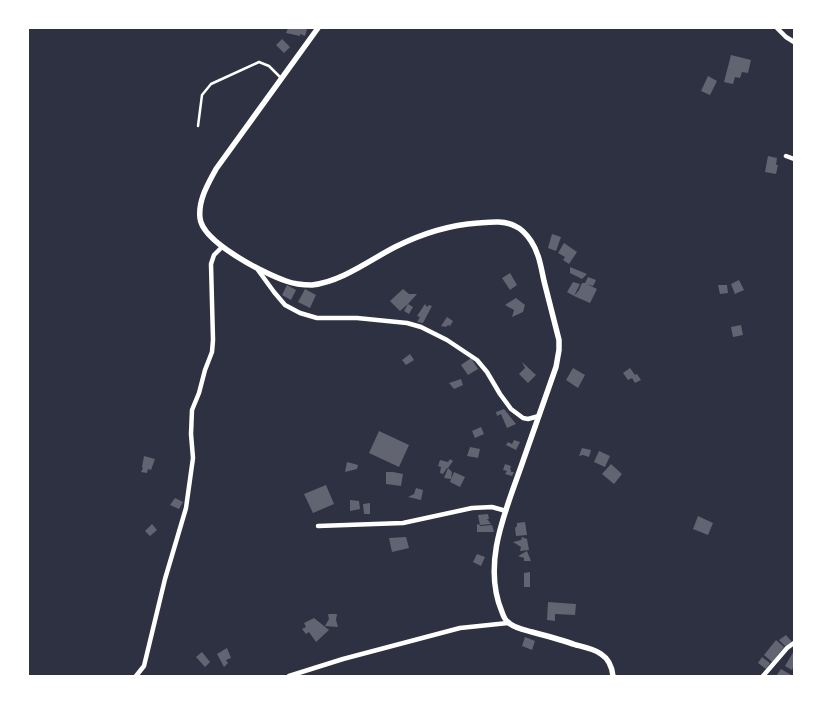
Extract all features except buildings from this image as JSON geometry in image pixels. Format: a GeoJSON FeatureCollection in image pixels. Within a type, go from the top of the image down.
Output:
{"type":"FeatureCollection","features":[{"type":"Feature","properties":{"kind":"street"},"geometry":{"type":"LineString","coordinates":[[318,28],[216,169],[200,205],[200,220],[206,232],[222,247],[287,281],[301,284],[313,284],[339,277],[396,247],[440,229],[463,224],[503,222],[525,232],[538,256],[559,350],[556,367],[497,541],[494,569],[498,602],[502,614],[508,622],[520,628],[602,654],[609,661],[613,676]]}},
{"type":"Feature","properties":{"kind":"street"},"geometry":{"type":"LineString","coordinates":[[777,28],[794,42]]}},
{"type":"Feature","properties":{"kind":"street"},"geometry":{"type":"LineString","coordinates":[[786,156],[794,160]]}},
{"type":"Feature","properties":{"kind":"street"},"geometry":{"type":"LineString","coordinates":[[136,676],[144,666],[165,579],[186,508],[193,458],[192,410],[212,352],[211,264],[214,255],[222,247]]}},
{"type":"Feature","properties":{"kind":"street"},"geometry":{"type":"LineString","coordinates":[[256,266],[285,305],[300,314],[317,318],[357,318],[407,323],[421,327],[447,340],[477,360],[511,409],[523,418],[528,419],[539,416]]}},
{"type":"Feature","properties":{"kind":"street"},"geometry":{"type":"LineString","coordinates":[[318,526],[403,523],[472,508],[492,507],[506,511]]}},
{"type":"Feature","properties":{"kind":"street"},"geometry":{"type":"LineString","coordinates":[[289,676],[343,659],[460,628],[508,622]]}},
{"type":"Feature","properties":{"kind":"street"},"geometry":{"type":"LineString","coordinates":[[762,676],[787,648],[794,643]]}},
{"type":"Feature","properties":{"kind":"lane"},"geometry":{"type":"LineString","coordinates":[[198,126],[202,95],[211,84],[259,62],[269,66],[281,78]]}}]}
